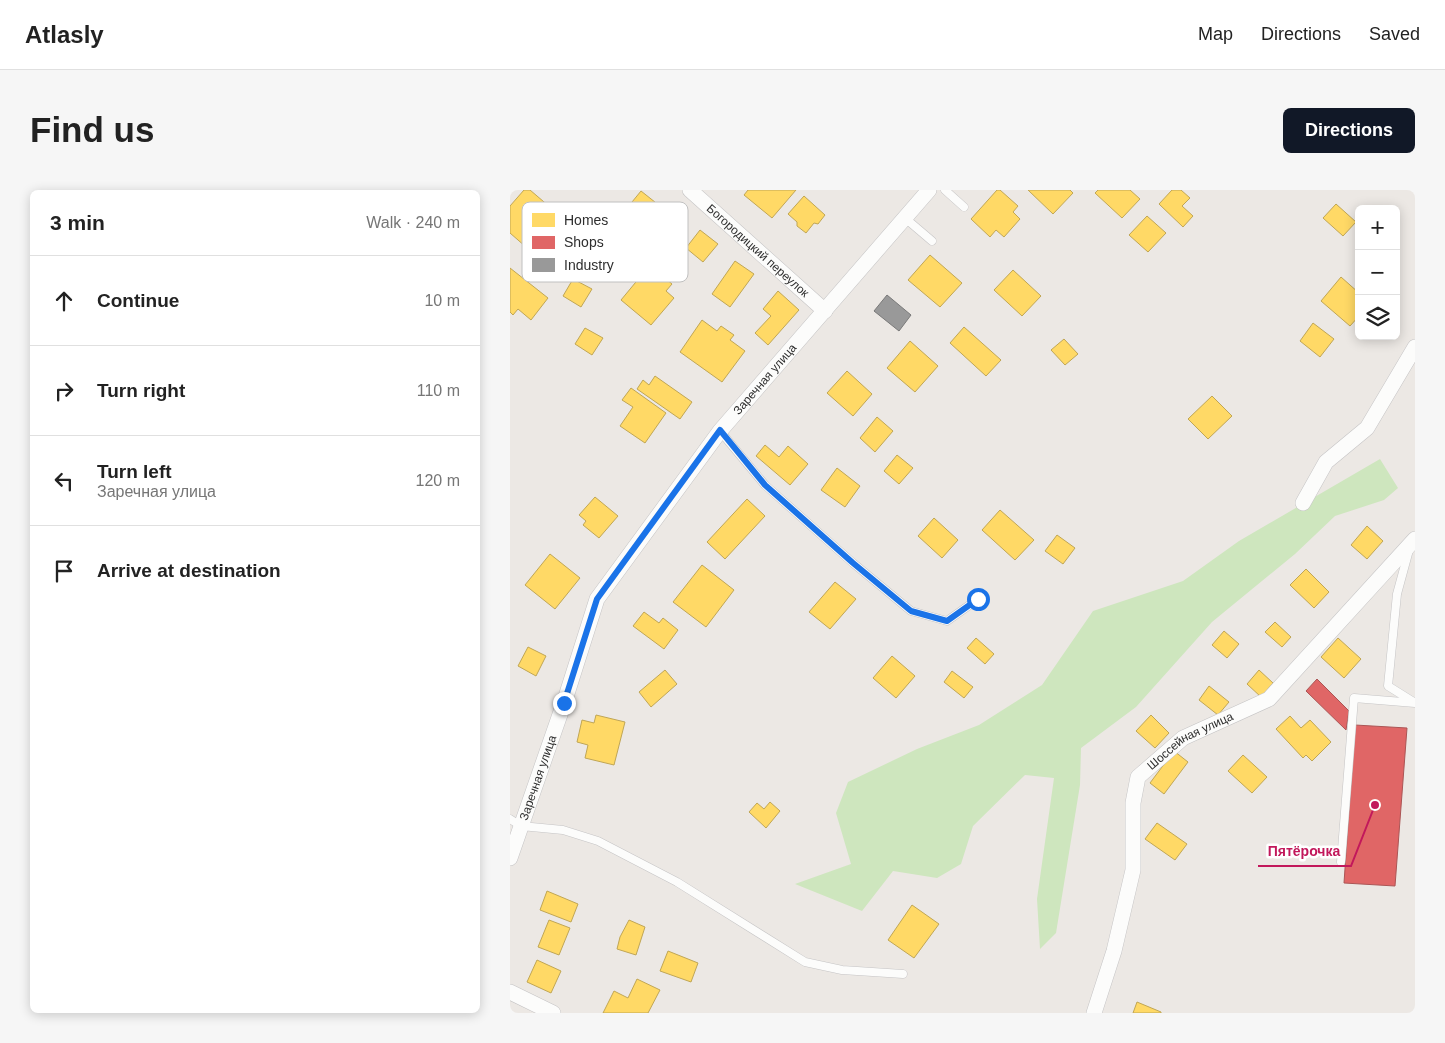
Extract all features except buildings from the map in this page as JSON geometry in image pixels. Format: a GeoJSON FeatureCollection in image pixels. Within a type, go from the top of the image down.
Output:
{"type":"FeatureCollection","features":[{"type":"Feature","properties":{"kind":"street","name":"Богородицкий переулок"},"geometry":{"type":"LineString","coordinates":[[690,190],[825,311]]}},
{"type":"Feature","properties":{"kind":"street","name":"Заречная улица"},"geometry":{"type":"LineString","coordinates":[[510,858],[515,822],[564,703],[597,599],[720,430],[929,190]]}},
{"type":"Feature","properties":{"kind":"street"},"geometry":{"type":"LineString","coordinates":[[1303,503],[1326,462],[1367,428],[1415,347]]}},
{"type":"Feature","properties":{"kind":"street","name":"Шоссейная улица"},"geometry":{"type":"LineString","coordinates":[[1094,1013],[1114,951],[1132,870],[1133,803],[1138,777],[1183,738],[1269,700],[1413,541]]}},
{"type":"Feature","properties":{"kind":"street"},"geometry":{"type":"LineString","coordinates":[[510,992],[553,1013]]}},
{"type":"Feature","properties":{"kind":"lane"},"geometry":{"type":"LineString","coordinates":[[945,190],[964,207]]}},
{"type":"Feature","properties":{"kind":"lane"},"geometry":{"type":"LineString","coordinates":[[904,218],[932,241]]}},
{"type":"Feature","properties":{"kind":"lane"},"geometry":{"type":"LineString","coordinates":[[720,430],[765,485],[911,611],[947,621],[978,599]]}},
{"type":"Feature","properties":{"kind":"lane"},"geometry":{"type":"LineString","coordinates":[[1413,541],[1397,594],[1388,686],[1414,702]]}},
{"type":"Feature","properties":{"kind":"lane"},"geometry":{"type":"LineString","coordinates":[[1341,862],[1354,698],[1414,702]]}},
{"type":"Feature","properties":{"kind":"lane"},"geometry":{"type":"LineString","coordinates":[[515,822],[562,830],[598,841],[677,882],[804,962],[842,970],[903,974]]}},
{"type":"Feature","properties":{"kind":"green space"},"geometry":{"type":"Polygon","coordinates":[[[1380,459],[1398,488],[1384,500],[1335,516],[1295,554],[1212,622],[1136,707],[1081,748],[1080,785],[1056,933],[1040,949],[1037,899],[1054,778],[1025,775],[973,826],[961,864],[937,878],[893,871],[862,911],[795,884],[851,864],[836,813],[848,782],[917,749],[979,725],[1042,685],[1093,611],[1183,581],[1239,541],[1380,459]]]}},
{"type":"Feature","properties":{"kind":"place","name":"Пятёрочка"},"geometry":{"type":"Point","coordinates":[1375,805]}},
{"type":"Feature","properties":{"kind":"route"},"geometry":{"type":"LineString","coordinates":[[564,703],[597,599],[720,430],[765,485],[853,563],[911,611],[947,621],[978,599]]}}]}
